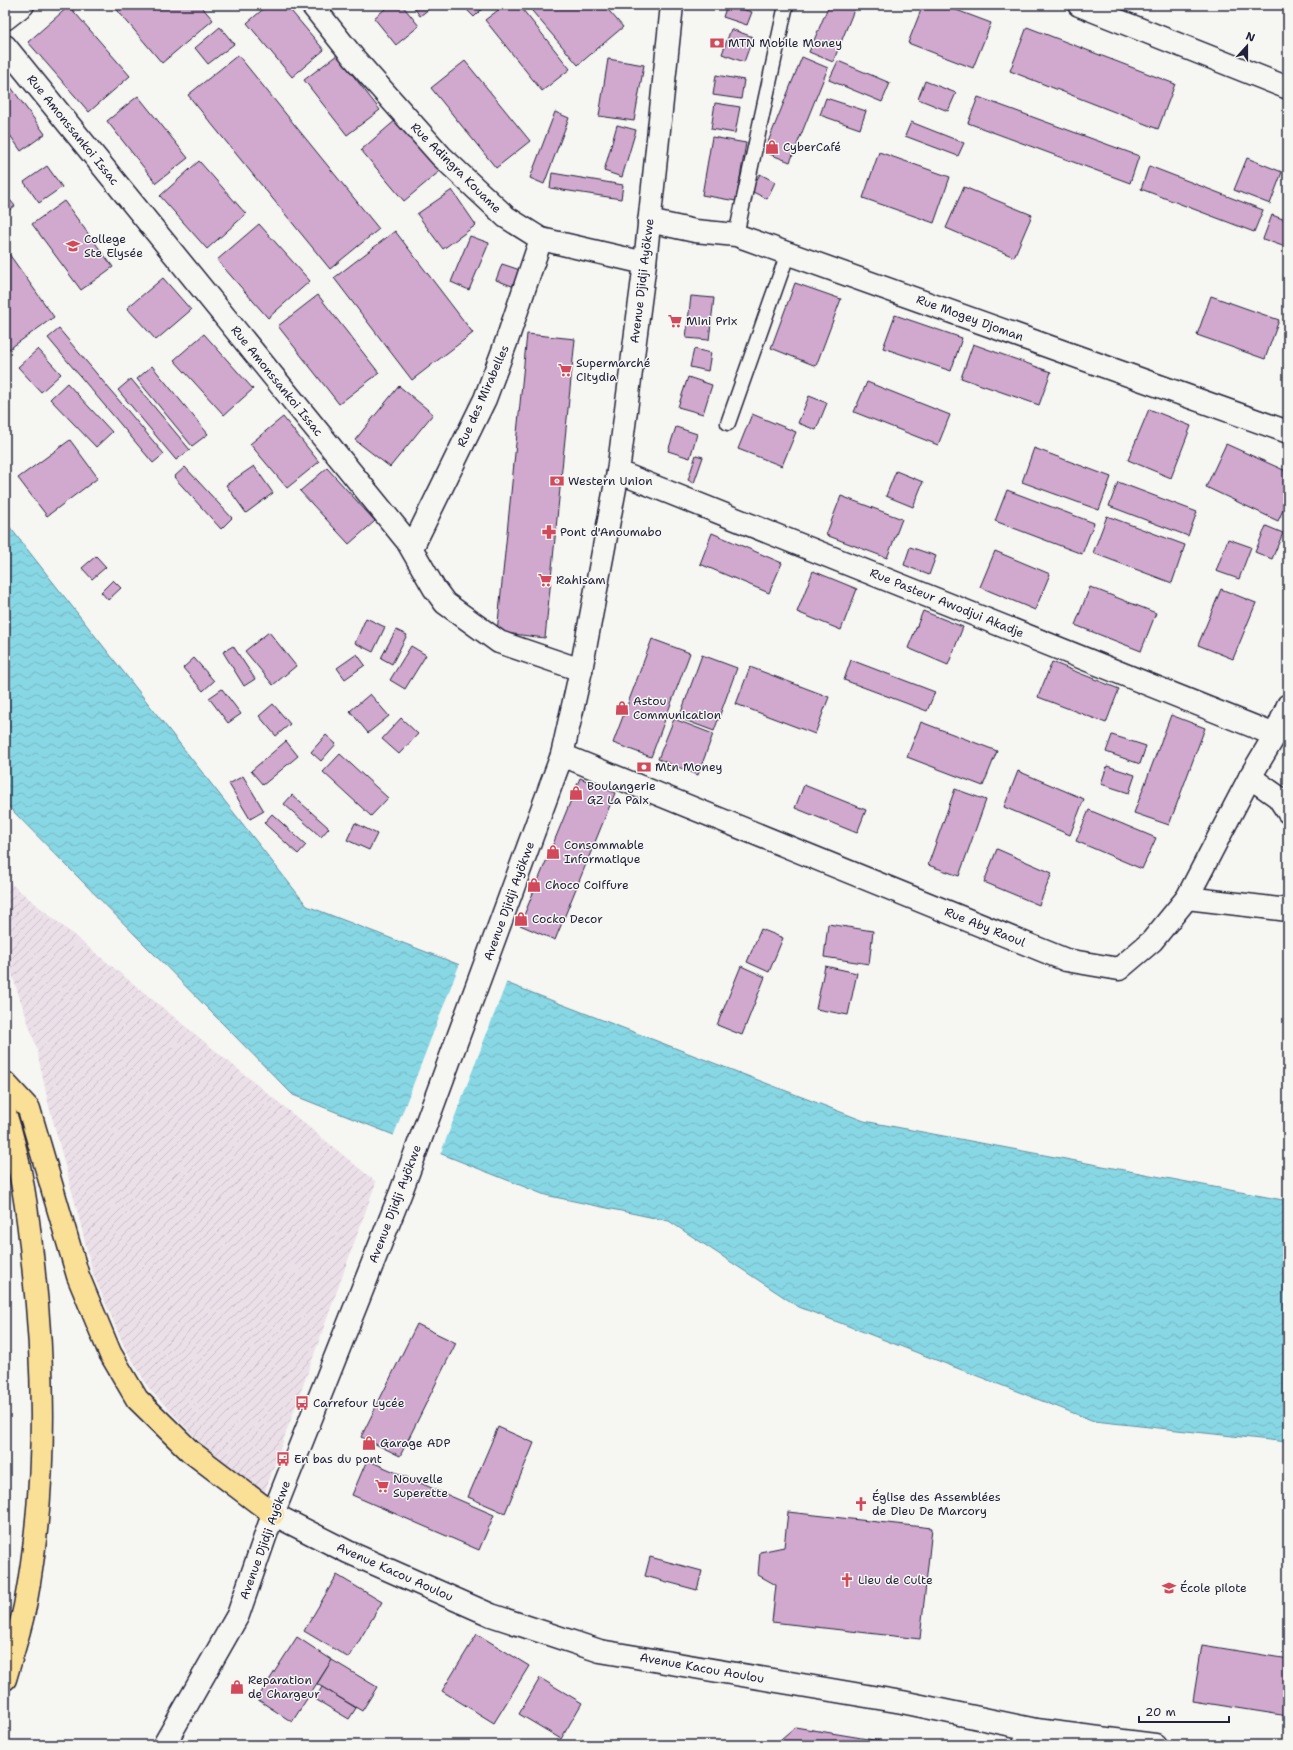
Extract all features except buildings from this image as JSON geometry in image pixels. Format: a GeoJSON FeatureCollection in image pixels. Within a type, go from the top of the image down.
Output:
{"type":"FeatureCollection","features":[{"type":"Feature","properties":{"kind":"highway"},"geometry":{"type":"LineString","coordinates":[[5,1083],[29,1109],[78,1276],[110,1353],[137,1399],[190,1452],[272,1514]]}},
{"type":"Feature","properties":{"kind":"highway"},"geometry":{"type":"LineString","coordinates":[[5,1113],[12,1136],[29,1225],[40,1322],[42,1425],[38,1512],[25,1606],[5,1679]]}},
{"type":"Feature","properties":{"kind":"street"},"geometry":{"type":"LineString","coordinates":[[5,19],[23,5]]}},
{"type":"Feature","properties":{"kind":"street","name":"Rue Adingra Kouame"},"geometry":{"type":"LineString","coordinates":[[312,5],[354,58],[441,156],[506,218],[541,239],[645,263]]}},
{"type":"Feature","properties":{"kind":"street","name":"Avenue Djidji Ayökwe"},"geometry":{"type":"LineString","coordinates":[[164,1745],[238,1615],[272,1514],[401,1192],[562,755],[581,670],[618,472],[645,263],[672,5]]}},
{"type":"Feature","properties":{"kind":"street"},"geometry":{"type":"LineString","coordinates":[[1079,5],[1288,88]]}},
{"type":"Feature","properties":{"kind":"street","name":"Rue Amonssankoi Issac"},"geometry":{"type":"LineString","coordinates":[[5,46],[412,548],[428,578],[445,603],[499,642],[581,670]]}},
{"type":"Feature","properties":{"kind":"street","name":"Rue Mogey Djoman"},"geometry":{"type":"LineString","coordinates":[[649,221],[695,231],[736,235],[1288,432]]}},
{"type":"Feature","properties":{"kind":"street","name":"Rue des Mirabelles"},"geometry":{"type":"LineString","coordinates":[[412,548],[484,398],[507,340],[541,239]]}},
{"type":"Feature","properties":{"kind":"street","name":"Rue Pasteur Awodjui Akadje"},"geometry":{"type":"LineString","coordinates":[[618,472],[1275,735]]}},
{"type":"Feature","properties":{"kind":"street","name":"Rue Aby Raoul"},"geometry":{"type":"LineString","coordinates":[[562,755],[1066,960],[1119,969],[1152,941],[1187,898],[1250,777],[1275,735],[1288,705]]}},
{"type":"Feature","properties":{"kind":"street"},"geometry":{"type":"LineString","coordinates":[[1250,777],[1278,797],[1288,812]]}},
{"type":"Feature","properties":{"kind":"street"},"geometry":{"type":"LineString","coordinates":[[1187,898],[1287,906]]}},
{"type":"Feature","properties":{"kind":"street","name":"Avenue Kacou Aoulou"},"geometry":{"type":"LineString","coordinates":[[272,1514],[348,1552],[491,1614],[600,1651],[902,1702],[1030,1740],[1155,1745]]}},
{"type":"Feature","properties":{"kind":"lane"},"geometry":{"type":"LineString","coordinates":[[736,235],[786,5]]}},
{"type":"Feature","properties":{"kind":"lane"},"geometry":{"type":"LineString","coordinates":[[728,423],[788,253]]}},
{"type":"Feature","properties":{"kind":"shaded area"},"geometry":{"type":"Polygon","coordinates":[[[5,879],[376,1182],[264,1494],[199,1441],[150,1390],[125,1348],[93,1274],[49,1106],[36,1046],[11,972],[5,960],[5,879]]]}},
{"type":"Feature","properties":{"kind":"water"},"geometry":{"type":"Polygon","coordinates":[[[5,521],[307,906],[864,1121],[1288,1201],[1288,1442],[1094,1421],[799,1307],[669,1221],[545,1195],[293,1095],[5,803],[5,521]]]}},
{"type":"Feature","properties":{"kind":"pier"},"geometry":{"type":"Polygon","coordinates":[[[460,963],[507,981],[440,1155],[393,1137],[460,963]]]}},
{"type":"Feature","properties":{"kind":"place","name":"MTN Mobile Money"},"geometry":{"type":"Point","coordinates":[717,43]}},
{"type":"Feature","properties":{"kind":"place","name":"CyberCafé"},"geometry":{"type":"Point","coordinates":[772,147]}},
{"type":"Feature","properties":{"kind":"place","name":"College Ste Elysée"},"geometry":{"type":"Point","coordinates":[73,246]}},
{"type":"Feature","properties":{"kind":"place","name":"Mini Prix"},"geometry":{"type":"Point","coordinates":[675,321]}},
{"type":"Feature","properties":{"kind":"place","name":"Supermarché Citydia"},"geometry":{"type":"Point","coordinates":[565,370]}},
{"type":"Feature","properties":{"kind":"place","name":"Western Union"},"geometry":{"type":"Point","coordinates":[557,481]}},
{"type":"Feature","properties":{"kind":"place","name":"Pont d'Anoumabo"},"geometry":{"type":"Point","coordinates":[549,532]}},
{"type":"Feature","properties":{"kind":"place","name":"Rahisam"},"geometry":{"type":"Point","coordinates":[545,580]}},
{"type":"Feature","properties":{"kind":"place","name":"Astou Communication"},"geometry":{"type":"Point","coordinates":[622,708]}},
{"type":"Feature","properties":{"kind":"place","name":"Mtn Money"},"geometry":{"type":"Point","coordinates":[644,767]}},
{"type":"Feature","properties":{"kind":"place","name":"Boulangerie GZ La Paix"},"geometry":{"type":"Point","coordinates":[576,793]}},
{"type":"Feature","properties":{"kind":"place","name":"Consommable Informatique"},"geometry":{"type":"Point","coordinates":[553,852]}},
{"type":"Feature","properties":{"kind":"place","name":"Choco Coiffure"},"geometry":{"type":"Point","coordinates":[534,885]}},
{"type":"Feature","properties":{"kind":"place","name":"Cocko Decor"},"geometry":{"type":"Point","coordinates":[521,919]}},
{"type":"Feature","properties":{"kind":"place","name":"Carrefour Lycée"},"geometry":{"type":"Point","coordinates":[302,1403]}},
{"type":"Feature","properties":{"kind":"place","name":"Garage ADP"},"geometry":{"type":"Point","coordinates":[369,1443]}},
{"type":"Feature","properties":{"kind":"place","name":"En bas du pont"},"geometry":{"type":"Point","coordinates":[283,1459]}},
{"type":"Feature","properties":{"kind":"place","name":"Nouvelle Superette"},"geometry":{"type":"Point","coordinates":[382,1486]}},
{"type":"Feature","properties":{"kind":"place","name":"Église des Assemblées de Dieu De Marcory"},"geometry":{"type":"Point","coordinates":[861,1504]}},
{"type":"Feature","properties":{"kind":"place","name":"Lieu de Culte"},"geometry":{"type":"Point","coordinates":[847,1580]}},
{"type":"Feature","properties":{"kind":"place","name":"École pilote"},"geometry":{"type":"Point","coordinates":[1169,1588]}},
{"type":"Feature","properties":{"kind":"place","name":"Reparation de Chargeur"},"geometry":{"type":"Point","coordinates":[237,1687]}}]}
